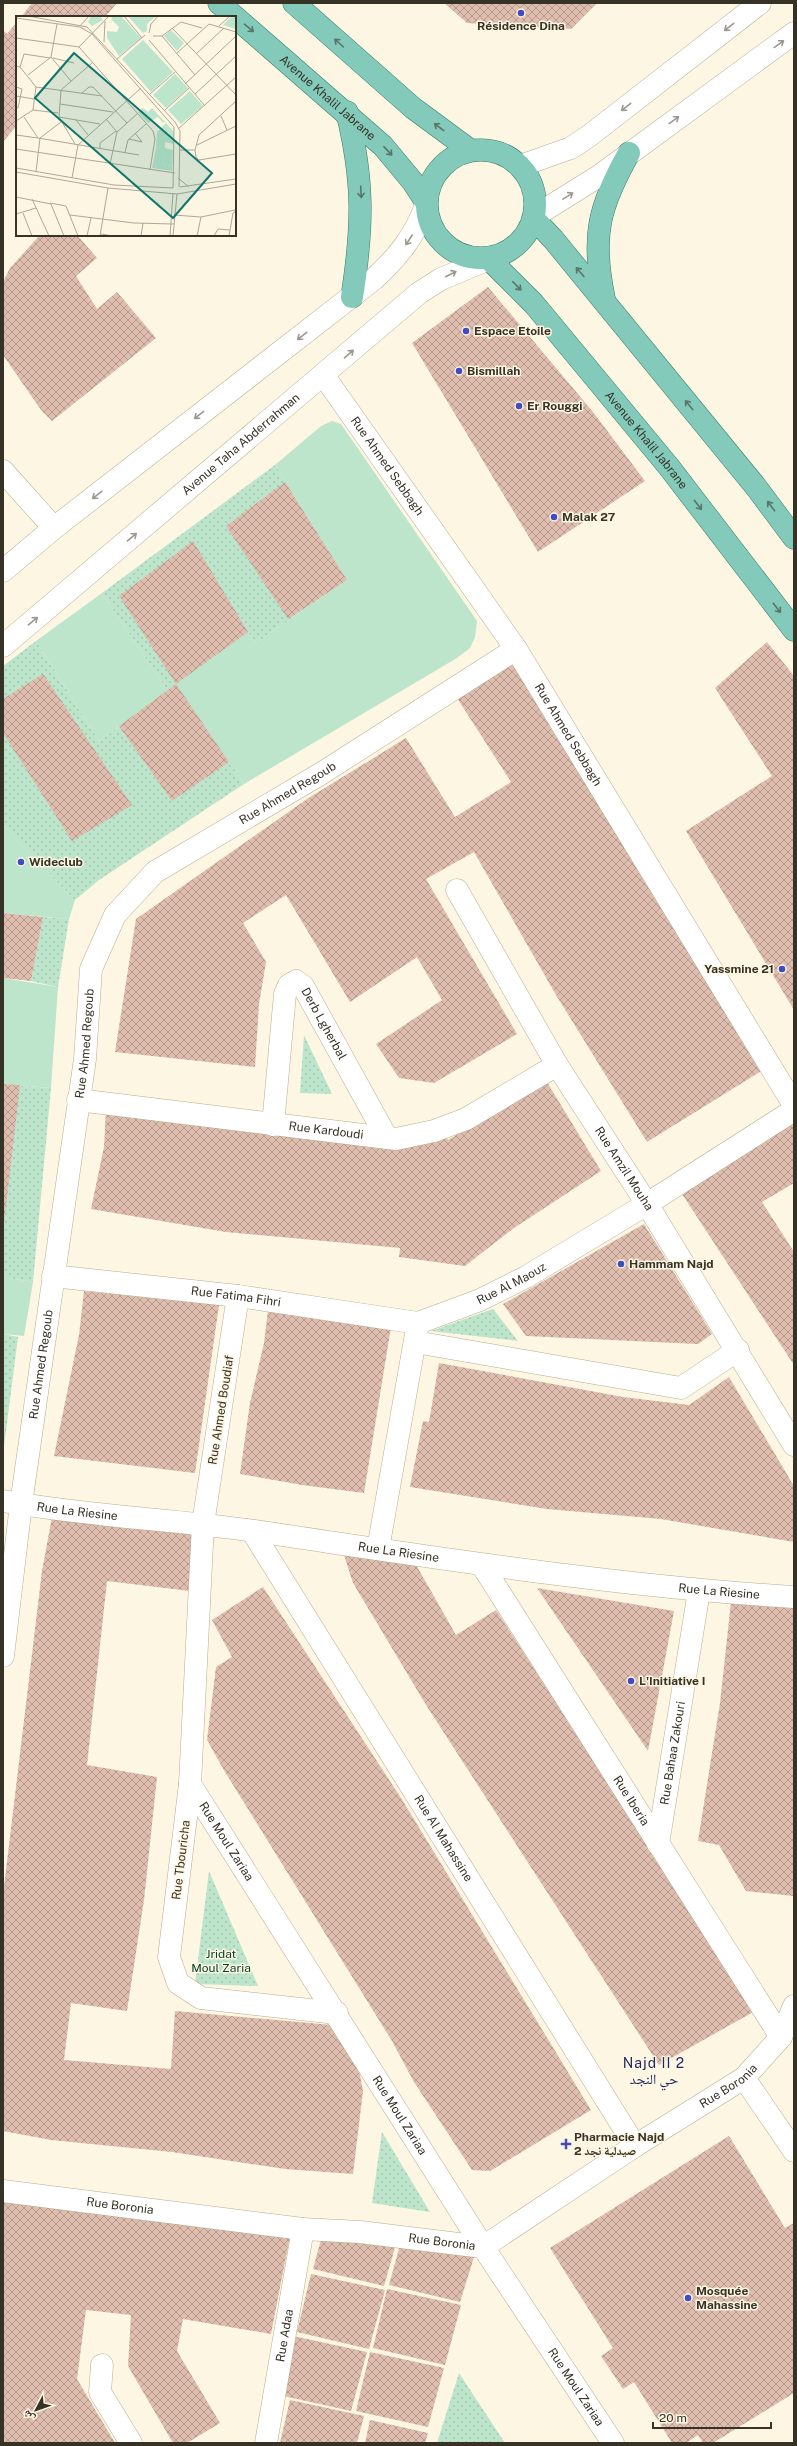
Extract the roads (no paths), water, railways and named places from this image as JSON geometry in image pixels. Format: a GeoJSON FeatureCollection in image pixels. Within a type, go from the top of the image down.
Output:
{"type":"FeatureCollection","features":[{"type":"Feature","properties":{"kind":"main road","name":"Avenue Khalil Jabrane"},"geometry":{"type":"LineString","coordinates":[[219,3],[234,16]]}},
{"type":"Feature","properties":{"kind":"main road"},"geometry":{"type":"LineString","coordinates":[[294,3],[398,95],[470,150]]}},
{"type":"Feature","properties":{"kind":"main road","name":"Avenue Khalil Jabrane"},"geometry":{"type":"LineString","coordinates":[[236,18],[346,112],[399,163],[426,204]]}},
{"type":"Feature","properties":{"kind":"main road"},"geometry":{"type":"LineString","coordinates":[[346,112],[358,166],[362,215],[352,297]]}},
{"type":"Feature","properties":{"kind":"main road"},"geometry":{"type":"LineString","coordinates":[[470,150],[488,150],[506,155],[520,166],[531,180],[536,198],[534,218],[527,234],[518,245],[505,254],[489,258],[466,257],[446,246],[432,228],[426,204],[430,184],[439,169],[453,157],[470,150]]}},
{"type":"Feature","properties":{"kind":"main road"},"geometry":{"type":"LineString","coordinates":[[605,303],[598,271],[599,222],[613,182],[630,153]]}},
{"type":"Feature","properties":{"kind":"main road"},"geometry":{"type":"LineString","coordinates":[[534,218],[756,487],[794,538]]}},
{"type":"Feature","properties":{"kind":"main road","name":"Avenue Khalil Jabrane"},"geometry":{"type":"LineString","coordinates":[[489,258],[534,304],[669,467],[794,630]]}},
{"type":"Feature","properties":{"kind":"street"},"geometry":{"type":"LineString","coordinates":[[520,166],[571,148],[589,136],[757,4]]}},
{"type":"Feature","properties":{"kind":"street"},"geometry":{"type":"LineString","coordinates":[[534,218],[569,196],[630,153],[794,33]]}},
{"type":"Feature","properties":{"kind":"street"},"geometry":{"type":"LineString","coordinates":[[3,570],[54,528],[352,297],[400,254],[420,223],[426,204]]}},
{"type":"Feature","properties":{"kind":"street","name":"Avenue Taha Abderrahman"},"geometry":{"type":"LineString","coordinates":[[3,646],[324,376],[419,293],[441,279],[489,258]]}},
{"type":"Feature","properties":{"kind":"street","name":"Rue Ahmed Sebbagh"},"geometry":{"type":"LineString","coordinates":[[324,376],[516,649],[794,1105]]}},
{"type":"Feature","properties":{"kind":"street"},"geometry":{"type":"LineString","coordinates":[[3,471],[54,528]]}},
{"type":"Feature","properties":{"kind":"street","name":"Rue Ahmed Regoub"},"geometry":{"type":"LineString","coordinates":[[3,1656],[12,1503],[53,1276],[85,1059],[91,969],[115,915],[155,872],[322,772],[516,649]]}},
{"type":"Feature","properties":{"kind":"street","name":"Rue Amzil Mouha"},"geometry":{"type":"LineString","coordinates":[[457,890],[557,1065],[647,1204],[738,1350],[794,1445]]}},
{"type":"Feature","properties":{"kind":"street","name":"Derb Lgherbal"},"geometry":{"type":"LineString","coordinates":[[273,1125],[285,994],[289,985],[296,981],[303,986],[387,1138]]}},
{"type":"Feature","properties":{"kind":"street","name":"Rue Kardoudi"},"geometry":{"type":"LineString","coordinates":[[78,1100],[396,1139],[434,1131],[466,1119],[557,1065]]}},
{"type":"Feature","properties":{"kind":"street","name":"Rue Al Maouz"},"geometry":{"type":"LineString","coordinates":[[417,1332],[526,1277],[647,1204],[794,1110]]}},
{"type":"Feature","properties":{"kind":"street","name":"Rue Fatima Fihri"},"geometry":{"type":"LineString","coordinates":[[53,1276],[238,1296],[681,1388],[738,1350]]}},
{"type":"Feature","properties":{"kind":"street","name":"Rue Ahmed Boudiaf"},"geometry":{"type":"LineString","coordinates":[[203,1524],[238,1296]]}},
{"type":"Feature","properties":{"kind":"street"},"geometry":{"type":"LineString","coordinates":[[378,1549],[417,1332]]}},
{"type":"Feature","properties":{"kind":"street","name":"Rue La Riesine"},"geometry":{"type":"LineString","coordinates":[[12,1503],[203,1524],[482,1565],[699,1591],[794,1597]]}},
{"type":"Feature","properties":{"kind":"street","name":"Rue Tbouricha"},"geometry":{"type":"LineString","coordinates":[[203,1524],[190,1784],[170,1957],[178,1983],[201,1998],[337,2013]]}},
{"type":"Feature","properties":{"kind":"street","name":"Rue Al Mahassine"},"geometry":{"type":"LineString","coordinates":[[252,1531],[634,2146]]}},
{"type":"Feature","properties":{"kind":"street","name":"Rue Iberia"},"geometry":{"type":"LineString","coordinates":[[482,1565],[781,2037]]}},
{"type":"Feature","properties":{"kind":"street","name":"Rue Bahaa Zakouri"},"geometry":{"type":"LineString","coordinates":[[658,1844],[699,1591]]}},
{"type":"Feature","properties":{"kind":"street","name":"Rue Moul Zariaa"},"geometry":{"type":"LineString","coordinates":[[190,1784],[337,2013],[483,2247],[613,2443]]}},
{"type":"Feature","properties":{"kind":"street","name":"Rue Boronia"},"geometry":{"type":"LineString","coordinates":[[3,2191],[303,2229],[360,2232],[483,2247],[634,2146],[744,2078],[781,2037],[794,2006]]}},
{"type":"Feature","properties":{"kind":"street"},"geometry":{"type":"LineString","coordinates":[[744,2078],[794,2151]]}},
{"type":"Feature","properties":{"kind":"street","name":"Rue Adaa"},"geometry":{"type":"LineString","coordinates":[[266,2443],[303,2229]]}},
{"type":"Feature","properties":{"kind":"street"},"geometry":{"type":"LineString","coordinates":[[102,2365],[100,2392],[131,2443]]}},
{"type":"Feature","properties":{"kind":"place","name":"Résidence Dina"},"geometry":{"type":"Point","coordinates":[521,13]}},
{"type":"Feature","properties":{"kind":"place","name":"Espace Etoile"},"geometry":{"type":"Point","coordinates":[466,331]}},
{"type":"Feature","properties":{"kind":"place","name":"Bismillah"},"geometry":{"type":"Point","coordinates":[459,371]}},
{"type":"Feature","properties":{"kind":"place","name":"Er Rouggi"},"geometry":{"type":"Point","coordinates":[519,406]}},
{"type":"Feature","properties":{"kind":"place","name":"Malak 27"},"geometry":{"type":"Point","coordinates":[554,517]}},
{"type":"Feature","properties":{"kind":"place","name":"Wideclub"},"geometry":{"type":"Point","coordinates":[21,862]}},
{"type":"Feature","properties":{"kind":"place","name":"Yassmine 21"},"geometry":{"type":"Point","coordinates":[782,969]}},
{"type":"Feature","properties":{"kind":"place","name":"Hammam Najd"},"geometry":{"type":"Point","coordinates":[621,1264]}},
{"type":"Feature","properties":{"kind":"place","name":"L'Initiative I"},"geometry":{"type":"Point","coordinates":[631,1681]}},
{"type":"Feature","properties":{"kind":"place","name":"Pharmacie Najd 2 صيدلية نجد"},"geometry":{"type":"Point","coordinates":[566,2144]}},
{"type":"Feature","properties":{"kind":"place","name":"Mosquée Mahassine"},"geometry":{"type":"Point","coordinates":[688,2298]}},
{"type":"Feature","properties":{"kind":"district","name":"Najd II 2 حي النجد"},"geometry":{"type":"Point","coordinates":[654,2072]}},
{"type":"Feature","properties":{"kind":"park label","name":"Jridat Moul Zaria"},"geometry":{"type":"Point","coordinates":[221,1961]}}]}
